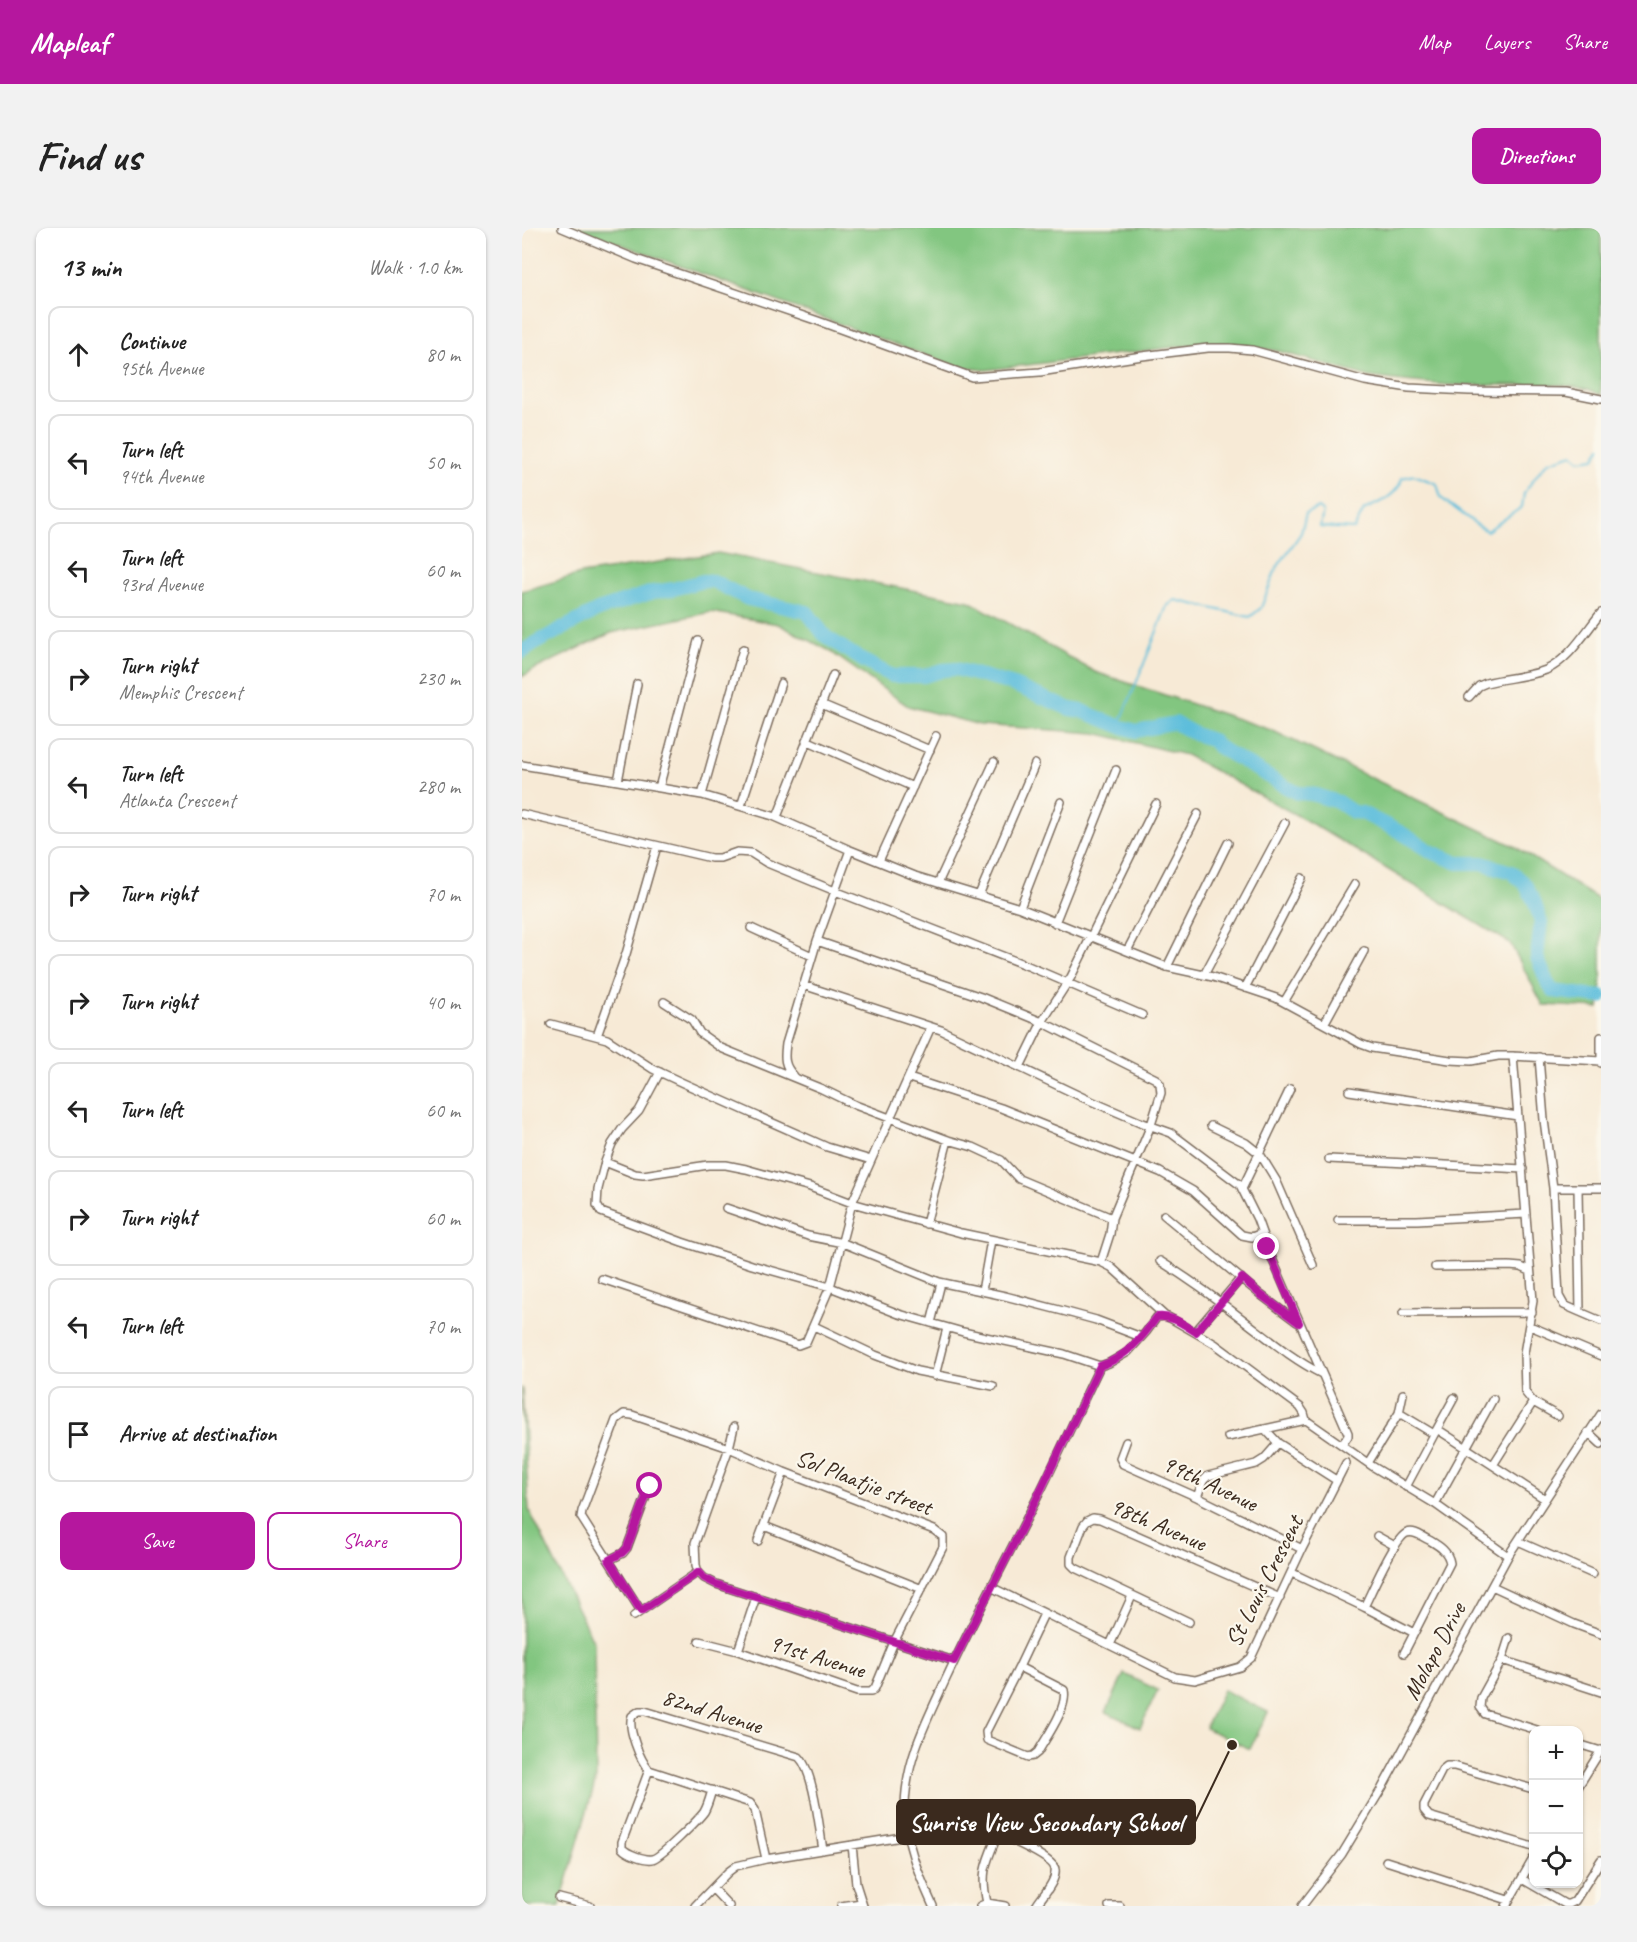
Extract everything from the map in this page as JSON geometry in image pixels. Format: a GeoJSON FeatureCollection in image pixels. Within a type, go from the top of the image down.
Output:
{"type":"FeatureCollection","features":[{"type":"Feature","properties":{"kind":"street"},"geometry":{"type":"LineString","coordinates":[[562,228],[636,259],[818,321],[972,377],[1040,372],[1142,356],[1208,348],[1230,348],[1269,355],[1365,381],[1469,391],[1566,392],[1601,399]]}},
{"type":"Feature","properties":{"kind":"street"},"geometry":{"type":"LineString","coordinates":[[1469,697],[1479,686],[1486,683],[1548,669],[1566,655],[1601,613]]}},
{"type":"Feature","properties":{"kind":"street"},"geometry":{"type":"LineString","coordinates":[[658,788],[698,641]]}},
{"type":"Feature","properties":{"kind":"street"},"geometry":{"type":"LineString","coordinates":[[702,795],[743,649]]}},
{"type":"Feature","properties":{"kind":"street"},"geometry":{"type":"LineString","coordinates":[[777,818],[833,675]]}},
{"type":"Feature","properties":{"kind":"street"},"geometry":{"type":"LineString","coordinates":[[741,806],[781,683]]}},
{"type":"Feature","properties":{"kind":"street"},"geometry":{"type":"LineString","coordinates":[[618,781],[637,684]]}},
{"type":"Feature","properties":{"kind":"street"},"geometry":{"type":"LineString","coordinates":[[821,704],[930,750]]}},
{"type":"Feature","properties":{"kind":"street"},"geometry":{"type":"LineString","coordinates":[[879,861],[936,736]]}},
{"type":"Feature","properties":{"kind":"street"},"geometry":{"type":"LineString","coordinates":[[807,740],[913,787]]}},
{"type":"Feature","properties":{"kind":"street"},"geometry":{"type":"LineString","coordinates":[[938,883],[994,762]]}},
{"type":"Feature","properties":{"kind":"street"},"geometry":{"type":"LineString","coordinates":[[979,896],[1035,764]]}},
{"type":"Feature","properties":{"kind":"street"},"geometry":{"type":"LineString","coordinates":[[522,765],[702,795],[741,806],[777,818],[850,850],[938,883],[1020,908],[1167,967],[1204,975],[1284,1002],[1372,1048],[1461,1061],[1513,1056],[1601,1062],[1601,1038]]}},
{"type":"Feature","properties":{"kind":"street"},"geometry":{"type":"LineString","coordinates":[[1055,923],[1116,770]]}},
{"type":"Feature","properties":{"kind":"street"},"geometry":{"type":"LineString","coordinates":[[1020,908],[1061,802]]}},
{"type":"Feature","properties":{"kind":"street"},"geometry":{"type":"LineString","coordinates":[[1020,1067],[1042,1022],[1066,983],[1156,804]]}},
{"type":"Feature","properties":{"kind":"street"},"geometry":{"type":"LineString","coordinates":[[522,814],[711,858],[720,858],[737,852],[751,853],[767,863],[1028,966],[1142,1015]]}},
{"type":"Feature","properties":{"kind":"street"},"geometry":{"type":"LineString","coordinates":[[1127,951],[1198,814]]}},
{"type":"Feature","properties":{"kind":"street"},"geometry":{"type":"LineString","coordinates":[[1204,975],[1285,823]]}},
{"type":"Feature","properties":{"kind":"street"},"geometry":{"type":"LineString","coordinates":[[1167,967],[1228,843]]}},
{"type":"Feature","properties":{"kind":"street"},"geometry":{"type":"LineString","coordinates":[[597,1036],[626,954],[657,846]]}},
{"type":"Feature","properties":{"kind":"street"},"geometry":{"type":"LineString","coordinates":[[796,1078],[786,1065],[784,1057],[812,956],[850,850]]}},
{"type":"Feature","properties":{"kind":"street"},"geometry":{"type":"LineString","coordinates":[[1245,988],[1302,878]]}},
{"type":"Feature","properties":{"kind":"street"},"geometry":{"type":"LineString","coordinates":[[1284,1002],[1355,884]]}},
{"type":"Feature","properties":{"kind":"street"},"geometry":{"type":"LineString","coordinates":[[751,928],[812,956]]}},
{"type":"Feature","properties":{"kind":"street"},"geometry":{"type":"LineString","coordinates":[[817,941],[981,998],[1042,1022],[1156,1079],[1160,1084],[1161,1093],[1151,1125],[1112,1218],[1110,1234],[1101,1262]]}},
{"type":"Feature","properties":{"kind":"street"},"geometry":{"type":"LineString","coordinates":[[1324,1024],[1364,951]]}},
{"type":"Feature","properties":{"kind":"street"},"geometry":{"type":"LineString","coordinates":[[803,985],[931,1027],[1084,1098],[1171,1133],[1240,1185],[1257,1219],[1299,1323],[1348,1433],[1342,1445]]}},
{"type":"Feature","properties":{"kind":"street"},"geometry":{"type":"LineString","coordinates":[[664,1002],[692,1020],[700,1033],[721,1048],[889,1119],[972,1147],[1001,1160],[1019,1179],[1112,1218]]}},
{"type":"Feature","properties":{"kind":"street"},"geometry":{"type":"LineString","coordinates":[[551,1024],[607,1039],[660,1072],[827,1147],[871,1161]]}},
{"type":"Feature","properties":{"kind":"street"},"geometry":{"type":"LineString","coordinates":[[603,1279],[798,1345],[806,1342],[830,1287],[852,1203],[931,1027]]}},
{"type":"Feature","properties":{"kind":"street"},"geometry":{"type":"LineString","coordinates":[[1513,1056],[1532,1312],[1524,1353],[1525,1392],[1533,1402],[1558,1416]]}},
{"type":"Feature","properties":{"kind":"street"},"geometry":{"type":"LineString","coordinates":[[1539,1057],[1552,1188],[1559,1296],[1564,1305],[1601,1321]]}},
{"type":"Feature","properties":{"kind":"street"},"geometry":{"type":"LineString","coordinates":[[660,1072],[639,1112],[622,1129],[612,1144],[605,1162],[597,1205],[601,1212],[752,1265],[830,1287],[899,1314],[947,1328],[1064,1354],[1100,1366],[1128,1352],[1157,1317],[1165,1316]]}},
{"type":"Feature","properties":{"kind":"street"},"geometry":{"type":"LineString","coordinates":[[909,1078],[1001,1108],[1160,1172],[1193,1191],[1242,1235],[1252,1238],[1262,1233]]}},
{"type":"Feature","properties":{"kind":"street"},"geometry":{"type":"LineString","coordinates":[[1242,1189],[1290,1089]]}},
{"type":"Feature","properties":{"kind":"street"},"geometry":{"type":"LineString","coordinates":[[1349,1091],[1518,1116]]}},
{"type":"Feature","properties":{"kind":"street"},"geometry":{"type":"LineString","coordinates":[[1211,1126],[1246,1143],[1260,1154],[1276,1180],[1313,1264]]}},
{"type":"Feature","properties":{"kind":"street"},"geometry":{"type":"LineString","coordinates":[[926,1224],[948,1140]]}},
{"type":"Feature","properties":{"kind":"street"},"geometry":{"type":"LineString","coordinates":[[1329,1159],[1522,1169]]}},
{"type":"Feature","properties":{"kind":"street"},"geometry":{"type":"LineString","coordinates":[[605,1162],[642,1175],[708,1165],[726,1165],[746,1169],[926,1224],[991,1240],[1101,1262],[1111,1267],[1165,1316],[1196,1332],[1299,1407],[1306,1420],[1368,1463],[1435,1504],[1508,1557]]}},
{"type":"Feature","properties":{"kind":"street"},"geometry":{"type":"LineString","coordinates":[[1552,1188],[1601,1188]]}},
{"type":"Feature","properties":{"kind":"street"},"geometry":{"type":"LineString","coordinates":[[1578,1188],[1580,1312]]}},
{"type":"Feature","properties":{"kind":"street"},"geometry":{"type":"LineString","coordinates":[[726,1208],[808,1236],[843,1243],[941,1282],[1085,1317],[1141,1337]]}},
{"type":"Feature","properties":{"kind":"street"},"geometry":{"type":"LineString","coordinates":[[1338,1220],[1417,1220],[1526,1214]]}},
{"type":"Feature","properties":{"kind":"street"},"geometry":{"type":"LineString","coordinates":[[1164,1215],[1261,1295],[1299,1323]]}},
{"type":"Feature","properties":{"kind":"street"},"geometry":{"type":"LineString","coordinates":[[982,1291],[991,1240]]}},
{"type":"Feature","properties":{"kind":"street"},"geometry":{"type":"LineString","coordinates":[[1160,1262],[1221,1303],[1299,1363],[1322,1374]]}},
{"type":"Feature","properties":{"kind":"street"},"geometry":{"type":"LineString","coordinates":[[1436,1267],[1509,1266],[1521,1267],[1530,1271]]}},
{"type":"Feature","properties":{"kind":"street"},"geometry":{"type":"LineString","coordinates":[[1196,1332],[1242,1278]]}},
{"type":"Feature","properties":{"kind":"street"},"geometry":{"type":"LineString","coordinates":[[931,1323],[941,1282]]}},
{"type":"Feature","properties":{"kind":"street"},"geometry":{"type":"LineString","coordinates":[[1403,1313],[1532,1312]]}},
{"type":"Feature","properties":{"kind":"street"},"geometry":{"type":"LineString","coordinates":[[814,1326],[875,1355],[917,1371],[993,1386]]}},
{"type":"Feature","properties":{"kind":"street"},"geometry":{"type":"LineString","coordinates":[[1530,1326],[1601,1356]]}},
{"type":"Feature","properties":{"kind":"street"},"geometry":{"type":"LineString","coordinates":[[934,1376],[947,1328]]}},
{"type":"Feature","properties":{"kind":"street"},"geometry":{"type":"LineString","coordinates":[[933,1906],[917,1871],[908,1836],[904,1805],[911,1761],[918,1739],[954,1661],[1036,1500],[1100,1366]]}},
{"type":"Feature","properties":{"kind":"street"},"geometry":{"type":"LineString","coordinates":[[1368,1463],[1399,1413],[1403,1394]]}},
{"type":"Feature","properties":{"kind":"street"},"geometry":{"type":"LineString","coordinates":[[1406,1487],[1454,1398]]}},
{"type":"Feature","properties":{"kind":"street"},"geometry":{"type":"LineString","coordinates":[[1435,1504],[1493,1399]]}},
{"type":"Feature","properties":{"kind":"street"},"geometry":{"type":"LineString","coordinates":[[1492,1465],[1533,1402]]}},
{"type":"Feature","properties":{"kind":"street"},"geometry":{"type":"LineString","coordinates":[[1399,1413],[1466,1448],[1545,1499]]}},
{"type":"Feature","properties":{"kind":"street","name":"Sol Plaatjie street"},"geometry":{"type":"LineString","coordinates":[[609,1560],[584,1523],[582,1511],[616,1420],[624,1414],[632,1415],[729,1448],[940,1533],[944,1542],[943,1547],[894,1642]]}},
{"type":"Feature","properties":{"kind":"street","name":"Molapo Drive"},"geometry":{"type":"LineString","coordinates":[[1302,1906],[1342,1854],[1382,1788],[1508,1557],[1601,1414]]}},
{"type":"Feature","properties":{"kind":"street"},"geometry":{"type":"LineString","coordinates":[[1228,1437],[1306,1420]]}},
{"type":"Feature","properties":{"kind":"street"},"geometry":{"type":"LineString","coordinates":[[734,1427],[729,1448],[695,1543],[696,1565],[704,1578],[716,1584],[954,1661]]}},
{"type":"Feature","properties":{"kind":"street"},"geometry":{"type":"LineString","coordinates":[[1264,1429],[1278,1443],[1336,1480]]}},
{"type":"Feature","properties":{"kind":"street"},"geometry":{"type":"LineString","coordinates":[[1588,1432],[1601,1444]]}},
{"type":"Feature","properties":{"kind":"street","name":"99th Avenue"},"geometry":{"type":"LineString","coordinates":[[1126,1442],[1120,1458],[1123,1464],[1197,1497],[1302,1549]]}},
{"type":"Feature","properties":{"kind":"street"},"geometry":{"type":"LineString","coordinates":[[1197,1497],[1203,1481],[1208,1476],[1256,1464],[1278,1443]]}},
{"type":"Feature","properties":{"kind":"street","name":"St Louis Crescent"},"geometry":{"type":"LineString","coordinates":[[991,1587],[1175,1677],[1195,1680],[1240,1667],[1251,1658],[1302,1549],[1346,1463]]}},
{"type":"Feature","properties":{"kind":"street"},"geometry":{"type":"LineString","coordinates":[[758,1541],[784,1472]]}},
{"type":"Feature","properties":{"kind":"street"},"geometry":{"type":"LineString","coordinates":[[641,1611],[609,1560],[627,1548],[650,1486]]}},
{"type":"Feature","properties":{"kind":"street","name":"98th Avenue"},"geometry":{"type":"LineString","coordinates":[[1189,1622],[1080,1572],[1071,1564],[1071,1557],[1087,1521],[1093,1518],[1100,1519],[1280,1598]]}},
{"type":"Feature","properties":{"kind":"street"},"geometry":{"type":"LineString","coordinates":[[764,1526],[922,1589]]}},
{"type":"Feature","properties":{"kind":"street"},"geometry":{"type":"LineString","coordinates":[[1364,1606],[1395,1545],[1404,1534],[1416,1533],[1443,1549],[1450,1563],[1404,1653]]}},
{"type":"Feature","properties":{"kind":"street"},"geometry":{"type":"LineString","coordinates":[[1377,1536],[1395,1545]]}},
{"type":"Feature","properties":{"kind":"street"},"geometry":{"type":"LineString","coordinates":[[1518,1541],[1593,1574]]}},
{"type":"Feature","properties":{"kind":"street"},"geometry":{"type":"LineString","coordinates":[[634,1616],[699,1572]]}},
{"type":"Feature","properties":{"kind":"street"},"geometry":{"type":"LineString","coordinates":[[1292,1573],[1364,1606],[1414,1633]]}},
{"type":"Feature","properties":{"kind":"street"},"geometry":{"type":"LineString","coordinates":[[1492,1586],[1565,1620],[1600,1632]]}},
{"type":"Feature","properties":{"kind":"street"},"geometry":{"type":"LineString","coordinates":[[1110,1645],[1132,1596]]}},
{"type":"Feature","properties":{"kind":"street"},"geometry":{"type":"LineString","coordinates":[[738,1651],[756,1597]]}},
{"type":"Feature","properties":{"kind":"street"},"geometry":{"type":"LineString","coordinates":[[1019,1667],[1064,1690],[1065,1697],[1064,1706],[1038,1752],[1028,1757],[987,1740],[986,1732],[1044,1614]]}},
{"type":"Feature","properties":{"kind":"street"},"geometry":{"type":"LineString","coordinates":[[1509,1638],[1502,1660],[1480,1704],[1485,1714],[1529,1728]]}},
{"type":"Feature","properties":{"kind":"street","name":"91st Avenue"},"geometry":{"type":"LineString","coordinates":[[699,1641],[738,1651],[857,1692],[868,1693],[875,1688],[894,1642]]}},
{"type":"Feature","properties":{"kind":"street"},"geometry":{"type":"LineString","coordinates":[[1502,1660],[1601,1692]]}},
{"type":"Feature","properties":{"kind":"street","name":"82nd Avenue"},"geometry":{"type":"LineString","coordinates":[[649,1770],[644,1764],[630,1727],[632,1716],[639,1711],[799,1756],[805,1763],[809,1777],[823,1850]]}},
{"type":"Feature","properties":{"kind":"street"},"geometry":{"type":"LineString","coordinates":[[1582,1780],[1601,1750],[1583,1745]]}},
{"type":"Feature","properties":{"kind":"street"},"geometry":{"type":"LineString","coordinates":[[1529,1788],[1454,1766],[1447,1766],[1442,1770],[1424,1805],[1424,1810],[1429,1816],[1529,1846]]}},
{"type":"Feature","properties":{"kind":"street"},"geometry":{"type":"LineString","coordinates":[[712,1790],[704,1811],[659,1857],[647,1859],[622,1848],[622,1842],[649,1770],[712,1790],[750,1803],[754,1810],[766,1859]]}},
{"type":"Feature","properties":{"kind":"street"},"geometry":{"type":"LineString","coordinates":[[961,1818],[998,1834],[1048,1859],[1053,1864],[1054,1877],[1036,1906]]}},
{"type":"Feature","properties":{"kind":"street"},"geometry":{"type":"LineString","coordinates":[[998,1834],[983,1870],[984,1905],[1005,1906]]}},
{"type":"Feature","properties":{"kind":"street"},"geometry":{"type":"LineString","coordinates":[[695,1906],[736,1866],[908,1836]]}},
{"type":"Feature","properties":{"kind":"street"},"geometry":{"type":"LineString","coordinates":[[841,1906],[862,1904],[856,1884],[852,1845]]}},
{"type":"Feature","properties":{"kind":"street"},"geometry":{"type":"LineString","coordinates":[[1522,1879],[1565,1904],[1569,1904],[1575,1901],[1601,1860]]}},
{"type":"Feature","properties":{"kind":"street"},"geometry":{"type":"LineString","coordinates":[[1386,1861],[1507,1903],[1529,1866]]}},
{"type":"Feature","properties":{"kind":"street"},"geometry":{"type":"LineString","coordinates":[[713,1889],[729,1906]]}},
{"type":"Feature","properties":{"kind":"street"},"geometry":{"type":"LineString","coordinates":[[559,1898],[590,1906]]}},
{"type":"Feature","properties":{"kind":"street"},"geometry":{"type":"LineString","coordinates":[[1109,1906],[1120,1906]]}},
{"type":"Feature","properties":{"kind":"green space"},"geometry":{"type":"Polygon","coordinates":[[[576,228],[1601,228],[1601,395],[1588,389],[1561,385],[1448,385],[1370,377],[1278,351],[1239,345],[1200,344],[986,370],[958,367],[576,228]]]}},
{"type":"Feature","properties":{"kind":"green space"},"geometry":{"type":"Polygon","coordinates":[[[718,553],[969,601],[1095,672],[1271,730],[1514,846],[1601,901],[1599,1008],[1543,1005],[1510,943],[1309,822],[1186,755],[1095,733],[980,725],[908,706],[828,650],[778,624],[711,612],[611,633],[522,677],[522,591],[581,574],[718,553]]]}},
{"type":"Feature","properties":{"kind":"green space"},"geometry":{"type":"Polygon","coordinates":[[[522,1387],[529,1510],[594,1643],[596,1779],[560,1906],[522,1906],[522,1387]]]}},
{"type":"Feature","properties":{"kind":"green space"},"geometry":{"type":"Polygon","coordinates":[[[1124,1674],[1158,1690],[1140,1728],[1106,1712],[1124,1674]]]}},
{"type":"Feature","properties":{"kind":"green space"},"geometry":{"type":"Polygon","coordinates":[[[1223,1690],[1268,1712],[1250,1749],[1205,1728],[1223,1690]]]}},
{"type":"Feature","properties":{"kind":"waterway"},"geometry":{"type":"LineString","coordinates":[[1119,726],[1167,606],[1175,600],[1250,617],[1261,608],[1276,569],[1301,533],[1306,513],[1318,508],[1323,512],[1320,527],[1354,529],[1364,510],[1392,494],[1402,478],[1414,475],[1437,484],[1441,498],[1487,531],[1522,507],[1524,493],[1548,462],[1573,454],[1580,460],[1595,458],[1601,447]]}},
{"type":"Feature","properties":{"kind":"waterway"},"geometry":{"type":"LineString","coordinates":[[522,652],[598,610],[653,592],[703,581],[713,581],[748,599],[807,612],[825,636],[892,676],[924,676],[943,670],[956,669],[1011,684],[1070,709],[1082,711],[1136,731],[1175,723],[1212,740],[1217,746],[1298,793],[1312,794],[1338,802],[1353,812],[1362,813],[1400,832],[1432,852],[1458,863],[1482,863],[1511,872],[1525,884],[1534,901],[1541,922],[1537,957],[1553,991],[1601,997]]}},
{"type":"Feature","properties":{"kind":"place","name":"Sunrise View Secondary School"},"geometry":{"type":"Point","coordinates":[1232,1745]}},
{"type":"Feature","properties":{"kind":"route"},"geometry":{"type":"LineString","coordinates":[[650,1486],[627,1548],[609,1560],[641,1611],[699,1572],[704,1578],[716,1584],[954,1661],[1036,1500],[1100,1366],[1128,1352],[1157,1317],[1165,1316],[1196,1332],[1242,1278],[1299,1323],[1267,1247]]}}]}
